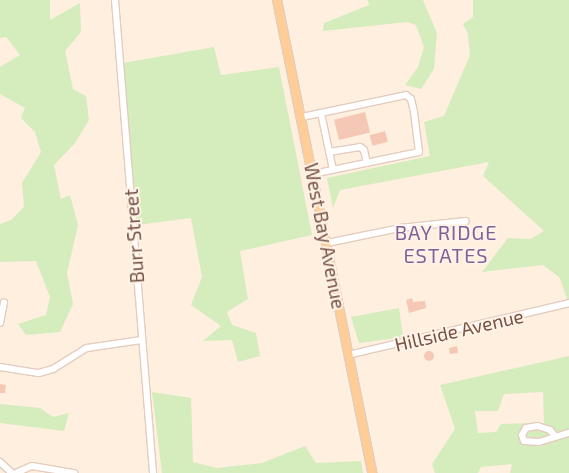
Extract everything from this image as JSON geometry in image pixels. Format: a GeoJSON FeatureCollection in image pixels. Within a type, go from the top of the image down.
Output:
{"type":"FeatureCollection","features":[{"type":"Feature","properties":{"kind":"main road","name":"West Bay Avenue"},"geometry":{"type":"LineString","coordinates":[[277,0],[302,116],[372,473]]}},
{"type":"Feature","properties":{"kind":"street","name":"Burr Street"},"geometry":{"type":"LineString","coordinates":[[115,0],[153,473]]}},
{"type":"Feature","properties":{"kind":"street"},"geometry":{"type":"LineString","coordinates":[[302,116],[406,95],[410,98],[420,150],[313,174]]}},
{"type":"Feature","properties":{"kind":"street"},"geometry":{"type":"LineString","coordinates":[[321,112],[332,170]]}},
{"type":"Feature","properties":{"kind":"street"},"geometry":{"type":"LineString","coordinates":[[329,152],[360,147],[364,150],[367,163]]}},
{"type":"Feature","properties":{"kind":"street"},"geometry":{"type":"LineString","coordinates":[[327,243],[400,228],[466,221]]}},
{"type":"Feature","properties":{"kind":"street"},"geometry":{"type":"LineString","coordinates":[[0,323],[4,302]]}},
{"type":"Feature","properties":{"kind":"street","name":"Hillside Avenue"},"geometry":{"type":"LineString","coordinates":[[348,355],[569,303]]}},
{"type":"Feature","properties":{"kind":"street"},"geometry":{"type":"LineString","coordinates":[[0,367],[38,373],[53,369],[87,348],[141,340]]}},
{"type":"Feature","properties":{"kind":"street"},"geometry":{"type":"LineString","coordinates":[[555,436],[569,432]]}},
{"type":"Feature","properties":{"kind":"street"},"geometry":{"type":"LineString","coordinates":[[0,462],[12,473]]}},
{"type":"Feature","properties":{"kind":"street"},"geometry":{"type":"LineString","coordinates":[[16,473],[32,466],[74,473]]}},
{"type":"Feature","properties":{"kind":"green space"},"geometry":{"type":"Polygon","coordinates":[[[0,0],[50,0],[50,20],[80,3],[81,32],[65,51],[73,89],[86,96],[89,120],[75,143],[54,165],[61,199],[70,195],[78,225],[67,273],[73,304],[60,332],[26,335],[18,324],[46,315],[50,297],[36,261],[0,262],[0,224],[11,220],[24,207],[22,183],[41,152],[35,132],[21,118],[25,108],[0,94],[0,67],[20,55],[6,37],[0,38],[0,0]]]}},
{"type":"Feature","properties":{"kind":"green space"},"geometry":{"type":"Polygon","coordinates":[[[368,0],[423,0],[437,33],[434,69],[421,89],[405,85],[418,67],[424,47],[416,25],[407,22],[323,31],[324,23],[369,5],[368,0]]]}},
{"type":"Feature","properties":{"kind":"green space"},"geometry":{"type":"Polygon","coordinates":[[[473,0],[569,0],[569,305],[560,278],[543,265],[482,272],[508,238],[531,239],[544,231],[483,176],[489,162],[340,190],[333,208],[327,178],[430,156],[424,122],[444,116],[470,55],[468,34],[463,24],[473,17],[473,0]]]}},
{"type":"Feature","properties":{"kind":"green space"},"geometry":{"type":"Polygon","coordinates":[[[214,47],[221,75],[279,67],[312,235],[240,251],[248,299],[227,312],[232,325],[256,333],[260,356],[238,362],[232,340],[203,341],[221,326],[191,305],[202,277],[191,218],[137,225],[123,63],[214,47]]]}},
{"type":"Feature","properties":{"kind":"green space"},"geometry":{"type":"Polygon","coordinates":[[[399,308],[403,337],[359,343],[351,317],[399,308]]]}},
{"type":"Feature","properties":{"kind":"green space"},"geometry":{"type":"Polygon","coordinates":[[[569,356],[569,473],[510,473],[512,464],[481,467],[478,473],[435,473],[432,464],[455,429],[440,385],[569,356]],[[543,392],[504,394],[498,411],[475,411],[478,433],[496,432],[501,424],[544,423],[543,392]]]}},
{"type":"Feature","properties":{"kind":"green space"},"geometry":{"type":"Polygon","coordinates":[[[152,392],[191,398],[193,462],[217,468],[262,463],[305,446],[316,463],[361,461],[363,473],[162,473],[152,392]]]}},
{"type":"Feature","properties":{"kind":"green space"},"geometry":{"type":"Polygon","coordinates":[[[0,404],[40,408],[53,417],[69,413],[64,431],[0,423],[0,404]]]}},
{"type":"Feature","properties":{"kind":"building"},"geometry":{"type":"Polygon","coordinates":[[[365,112],[370,132],[339,140],[334,120],[365,112]]]}},
{"type":"Feature","properties":{"kind":"building"},"geometry":{"type":"Polygon","coordinates":[[[385,131],[388,142],[372,146],[370,135],[385,131]]]}},
{"type":"Feature","properties":{"kind":"building"},"geometry":{"type":"Polygon","coordinates":[[[412,298],[413,302],[425,301],[426,308],[409,313],[406,300],[412,298]]]}},
{"type":"Feature","properties":{"kind":"building"},"geometry":{"type":"Polygon","coordinates":[[[457,346],[458,353],[450,354],[449,348],[457,346]]]}},
{"type":"Feature","properties":{"kind":"building"},"geometry":{"type":"Polygon","coordinates":[[[427,351],[431,351],[434,356],[433,360],[427,361],[424,358],[424,354],[427,351]]]}},
{"type":"Feature","properties":{"kind":"building"},"geometry":{"type":"Polygon","coordinates":[[[0,384],[6,385],[5,393],[0,393],[0,384]]]}},
{"type":"Feature","properties":{"kind":"district","name":"BAY RIDGE ESTATES"},"geometry":{"type":"Point","coordinates":[446,244]}}]}
